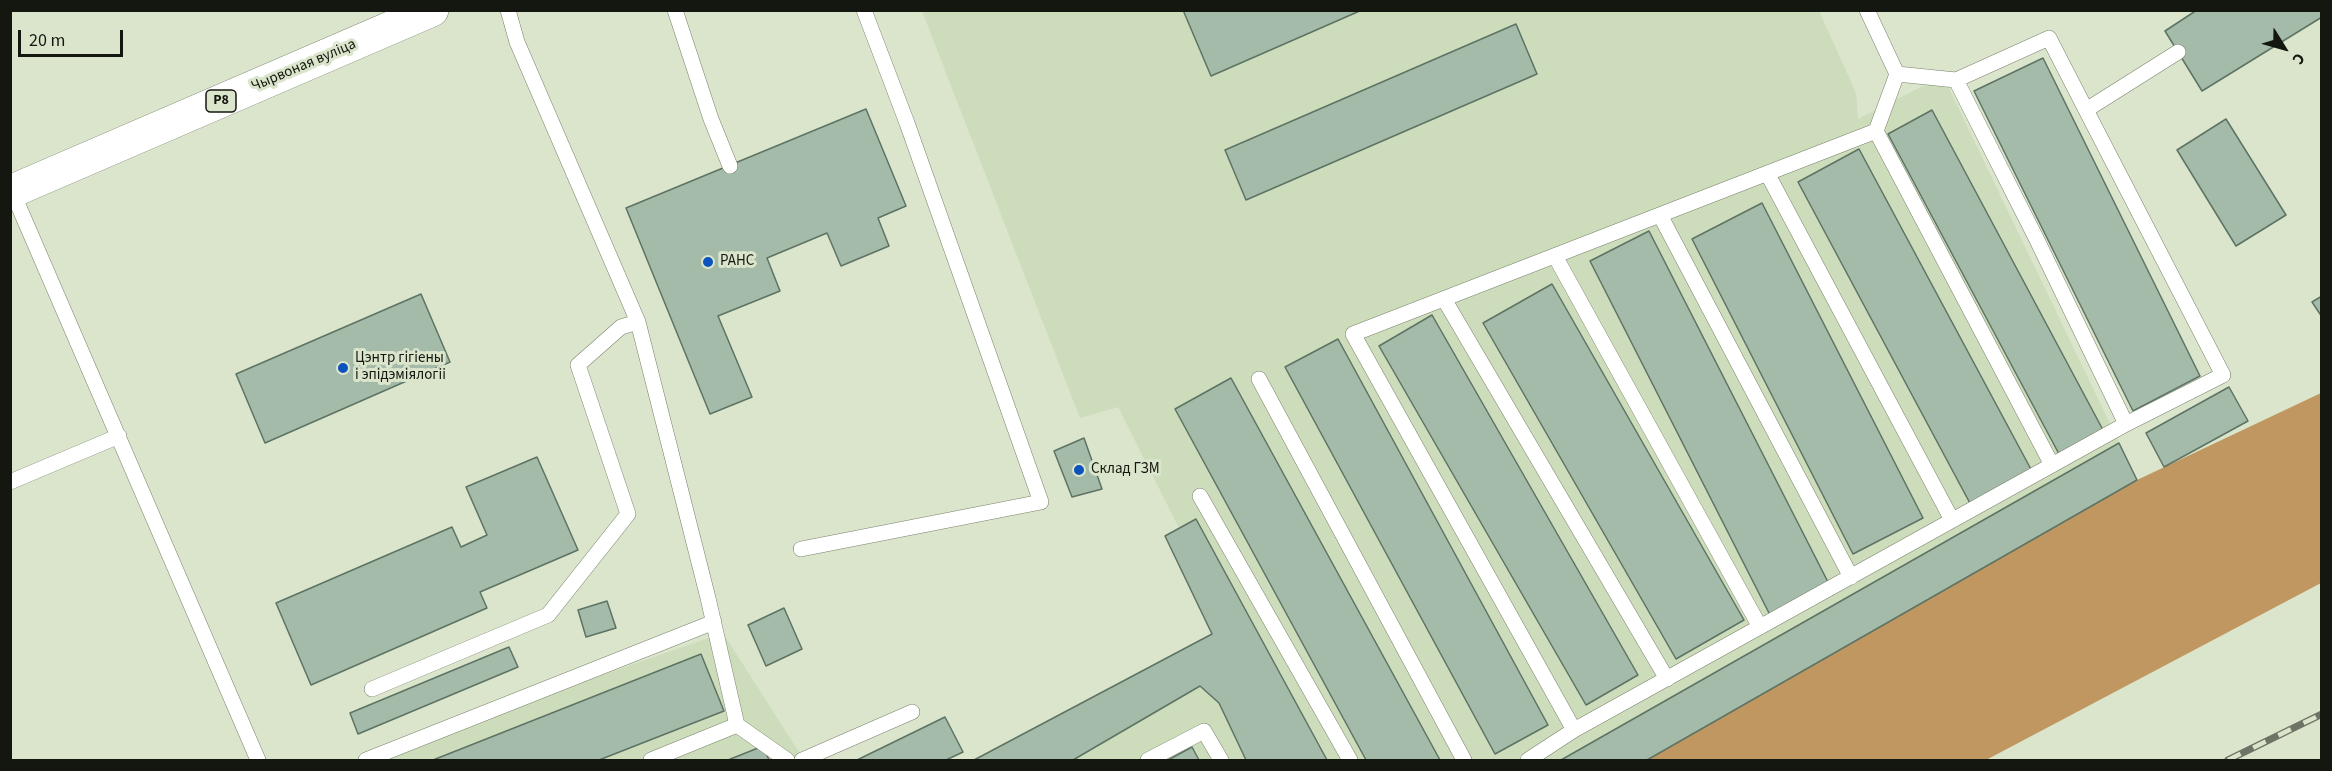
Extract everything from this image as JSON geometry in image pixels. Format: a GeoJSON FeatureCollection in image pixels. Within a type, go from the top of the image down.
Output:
{"type":"FeatureCollection","features":[{"type":"Feature","properties":{"kind":"main road","name":"Чырвоная вуліца"},"geometry":{"type":"LineString","coordinates":[[11,191],[432,10]]}},
{"type":"Feature","properties":{"kind":"lane"},"geometry":{"type":"LineString","coordinates":[[508,10],[517,42],[638,322],[714,622],[737,725],[787,760]]}},
{"type":"Feature","properties":{"kind":"lane"},"geometry":{"type":"LineString","coordinates":[[675,10],[711,119],[730,166]]}},
{"type":"Feature","properties":{"kind":"lane"},"geometry":{"type":"LineString","coordinates":[[801,549],[1041,502],[907,123],[864,10]]}},
{"type":"Feature","properties":{"kind":"lane"},"geometry":{"type":"LineString","coordinates":[[1868,10],[1897,74],[1876,131],[2052,465]]}},
{"type":"Feature","properties":{"kind":"lane"},"geometry":{"type":"LineString","coordinates":[[1528,760],[1574,730],[1952,520],[2126,424],[2223,375],[2049,38],[1956,80],[1897,74]]}},
{"type":"Feature","properties":{"kind":"lane"},"geometry":{"type":"LineString","coordinates":[[2086,110],[2178,52]]}},
{"type":"Feature","properties":{"kind":"lane"},"geometry":{"type":"LineString","coordinates":[[1956,80],[2126,424]]}},
{"type":"Feature","properties":{"kind":"lane"},"geometry":{"type":"LineString","coordinates":[[1574,730],[1353,334],[1876,131]]}},
{"type":"Feature","properties":{"kind":"lane"},"geometry":{"type":"LineString","coordinates":[[1767,173],[1952,520]]}},
{"type":"Feature","properties":{"kind":"lane"},"geometry":{"type":"LineString","coordinates":[[11,191],[258,760]]}},
{"type":"Feature","properties":{"kind":"lane"},"geometry":{"type":"LineString","coordinates":[[1660,215],[1851,577]]}},
{"type":"Feature","properties":{"kind":"lane"},"geometry":{"type":"LineString","coordinates":[[1554,256],[1760,627]]}},
{"type":"Feature","properties":{"kind":"lane"},"geometry":{"type":"LineString","coordinates":[[1444,299],[1667,679]]}},
{"type":"Feature","properties":{"kind":"lane"},"geometry":{"type":"LineString","coordinates":[[372,689],[549,615],[628,514],[578,365],[621,327],[638,322]]}},
{"type":"Feature","properties":{"kind":"lane"},"geometry":{"type":"LineString","coordinates":[[1259,379],[1464,760]]}},
{"type":"Feature","properties":{"kind":"lane"},"geometry":{"type":"LineString","coordinates":[[10,482],[119,436]]}},
{"type":"Feature","properties":{"kind":"lane"},"geometry":{"type":"LineString","coordinates":[[1200,496],[1350,760]]}},
{"type":"Feature","properties":{"kind":"lane"},"geometry":{"type":"LineString","coordinates":[[366,760],[714,622]]}},
{"type":"Feature","properties":{"kind":"lane"},"geometry":{"type":"LineString","coordinates":[[802,760],[912,712]]}},
{"type":"Feature","properties":{"kind":"lane"},"geometry":{"type":"LineString","coordinates":[[651,760],[737,725]]}},
{"type":"Feature","properties":{"kind":"lane"},"geometry":{"type":"LineString","coordinates":[[1148,760],[1204,730],[1221,760]]}},
{"type":"Feature","properties":{"kind":"shaded area"},"geometry":{"type":"Polygon","coordinates":[[[922,11],[1819,11],[1856,93],[1858,119],[1943,76],[2137,480],[1647,760],[974,760],[1212,634],[1165,536],[1179,528],[1118,407],[1080,418],[922,11]]]}},
{"type":"Feature","properties":{"kind":"shaded area"},"geometry":{"type":"Polygon","coordinates":[[[2321,393],[2321,583],[1986,760],[1647,760],[2137,480],[2321,393]]]}},
{"type":"Feature","properties":{"kind":"shaded area"},"geometry":{"type":"Polygon","coordinates":[[[723,633],[804,760],[358,760],[723,633]]]}},
{"type":"Feature","properties":{"kind":"building"},"geometry":{"type":"Polygon","coordinates":[[[1183,10],[1362,10],[1211,76],[1183,10]]]}},
{"type":"Feature","properties":{"kind":"building"},"geometry":{"type":"Polygon","coordinates":[[[2197,10],[2322,10],[2322,17],[2202,91],[2165,31],[2197,10]]]}},
{"type":"Feature","properties":{"kind":"building"},"geometry":{"type":"Polygon","coordinates":[[[1516,24],[1537,74],[1246,200],[1225,150],[1516,24]]]}},
{"type":"Feature","properties":{"kind":"building"},"geometry":{"type":"Polygon","coordinates":[[[2043,58],[2200,376],[2133,411],[1974,91],[2043,58]]]}},
{"type":"Feature","properties":{"kind":"building","name":"РАНС"},"geometry":{"type":"Polygon","coordinates":[[[866,109],[906,206],[878,218],[889,246],[841,266],[827,233],[767,258],[780,291],[718,316],[752,397],[710,414],[626,208],[866,109]]]}},
{"type":"Feature","properties":{"kind":"building"},"geometry":{"type":"Polygon","coordinates":[[[1932,110],[2103,430],[2059,454],[1888,134],[1932,110]]]}},
{"type":"Feature","properties":{"kind":"building"},"geometry":{"type":"Polygon","coordinates":[[[2226,119],[2286,215],[2236,246],[2177,150],[2226,119]]]}},
{"type":"Feature","properties":{"kind":"building"},"geometry":{"type":"Polygon","coordinates":[[[1859,149],[2033,473],[1972,507],[1798,182],[1859,149]]]}},
{"type":"Feature","properties":{"kind":"building"},"geometry":{"type":"Polygon","coordinates":[[[1762,203],[1923,518],[1853,554],[1692,239],[1762,203]]]}},
{"type":"Feature","properties":{"kind":"building"},"geometry":{"type":"Polygon","coordinates":[[[1649,231],[1829,584],[1770,615],[1590,261],[1649,231]]]}},
{"type":"Feature","properties":{"kind":"building"},"geometry":{"type":"Polygon","coordinates":[[[1552,284],[1744,620],[1676,659],[1483,323],[1552,284]]]}},
{"type":"Feature","properties":{"kind":"building","name":"Цэнтр гігіены і эпідэміялогіі"},"geometry":{"type":"Polygon","coordinates":[[[421,294],[450,362],[265,443],[236,374],[421,294]]]}},
{"type":"Feature","properties":{"kind":"building"},"geometry":{"type":"Polygon","coordinates":[[[2322,296],[2322,317],[2312,302],[2322,296]]]}},
{"type":"Feature","properties":{"kind":"building"},"geometry":{"type":"Polygon","coordinates":[[[1432,315],[1638,675],[1586,705],[1379,346],[1432,315]]]}},
{"type":"Feature","properties":{"kind":"building"},"geometry":{"type":"Polygon","coordinates":[[[1338,339],[1548,725],[1495,754],[1285,367],[1338,339]]]}},
{"type":"Feature","properties":{"kind":"building"},"geometry":{"type":"Polygon","coordinates":[[[1231,378],[1440,760],[1366,760],[1175,409],[1231,378]]]}},
{"type":"Feature","properties":{"kind":"building"},"geometry":{"type":"Polygon","coordinates":[[[2229,387],[2248,421],[2164,467],[2146,433],[2229,387]]]}},
{"type":"Feature","properties":{"kind":"building","name":"Склад ГЗМ"},"geometry":{"type":"Polygon","coordinates":[[[1084,438],[1102,489],[1072,497],[1054,451],[1084,438]]]}},
{"type":"Feature","properties":{"kind":"building"},"geometry":{"type":"Polygon","coordinates":[[[2119,443],[2137,480],[1647,760],[1561,760],[2119,443]]]}},
{"type":"Feature","properties":{"kind":"building"},"geometry":{"type":"Polygon","coordinates":[[[537,457],[578,550],[480,592],[487,608],[311,685],[276,603],[452,527],[461,547],[487,535],[466,487],[537,457]]]}},
{"type":"Feature","properties":{"kind":"building"},"geometry":{"type":"Polygon","coordinates":[[[1196,519],[1327,760],[1246,760],[1219,703],[1200,686],[1073,760],[974,760],[1212,634],[1165,536],[1196,519]]]}},
{"type":"Feature","properties":{"kind":"building"},"geometry":{"type":"Polygon","coordinates":[[[607,601],[616,628],[586,637],[578,610],[607,601]]]}},
{"type":"Feature","properties":{"kind":"building"},"geometry":{"type":"Polygon","coordinates":[[[784,608],[802,649],[766,666],[748,625],[784,608]]]}},
{"type":"Feature","properties":{"kind":"building"},"geometry":{"type":"Polygon","coordinates":[[[509,647],[518,667],[358,734],[350,713],[509,647]]]}},
{"type":"Feature","properties":{"kind":"building"},"geometry":{"type":"Polygon","coordinates":[[[701,654],[724,711],[599,760],[433,760],[701,654]]]}},
{"type":"Feature","properties":{"kind":"building"},"geometry":{"type":"Polygon","coordinates":[[[945,717],[963,752],[946,760],[857,760],[945,717]]]}},
{"type":"Feature","properties":{"kind":"building"},"geometry":{"type":"Polygon","coordinates":[[[763,746],[769,760],[728,760],[763,746]]]}},
{"type":"Feature","properties":{"kind":"building"},"geometry":{"type":"Polygon","coordinates":[[[1192,747],[1199,760],[1168,760],[1192,747]]]}},
{"type":"Feature","properties":{"kind":"railway"},"geometry":{"type":"LineString","coordinates":[[2228,760],[2322,714]]}},
{"type":"Feature","properties":{"kind":"place","name":"РАНС"},"geometry":{"type":"Point","coordinates":[708,262]}},
{"type":"Feature","properties":{"kind":"place","name":"Цэнтр гігіены і эпідэміялогіі"},"geometry":{"type":"Point","coordinates":[343,368]}},
{"type":"Feature","properties":{"kind":"place","name":"Склад ГЗМ"},"geometry":{"type":"Point","coordinates":[1079,470]}}]}
